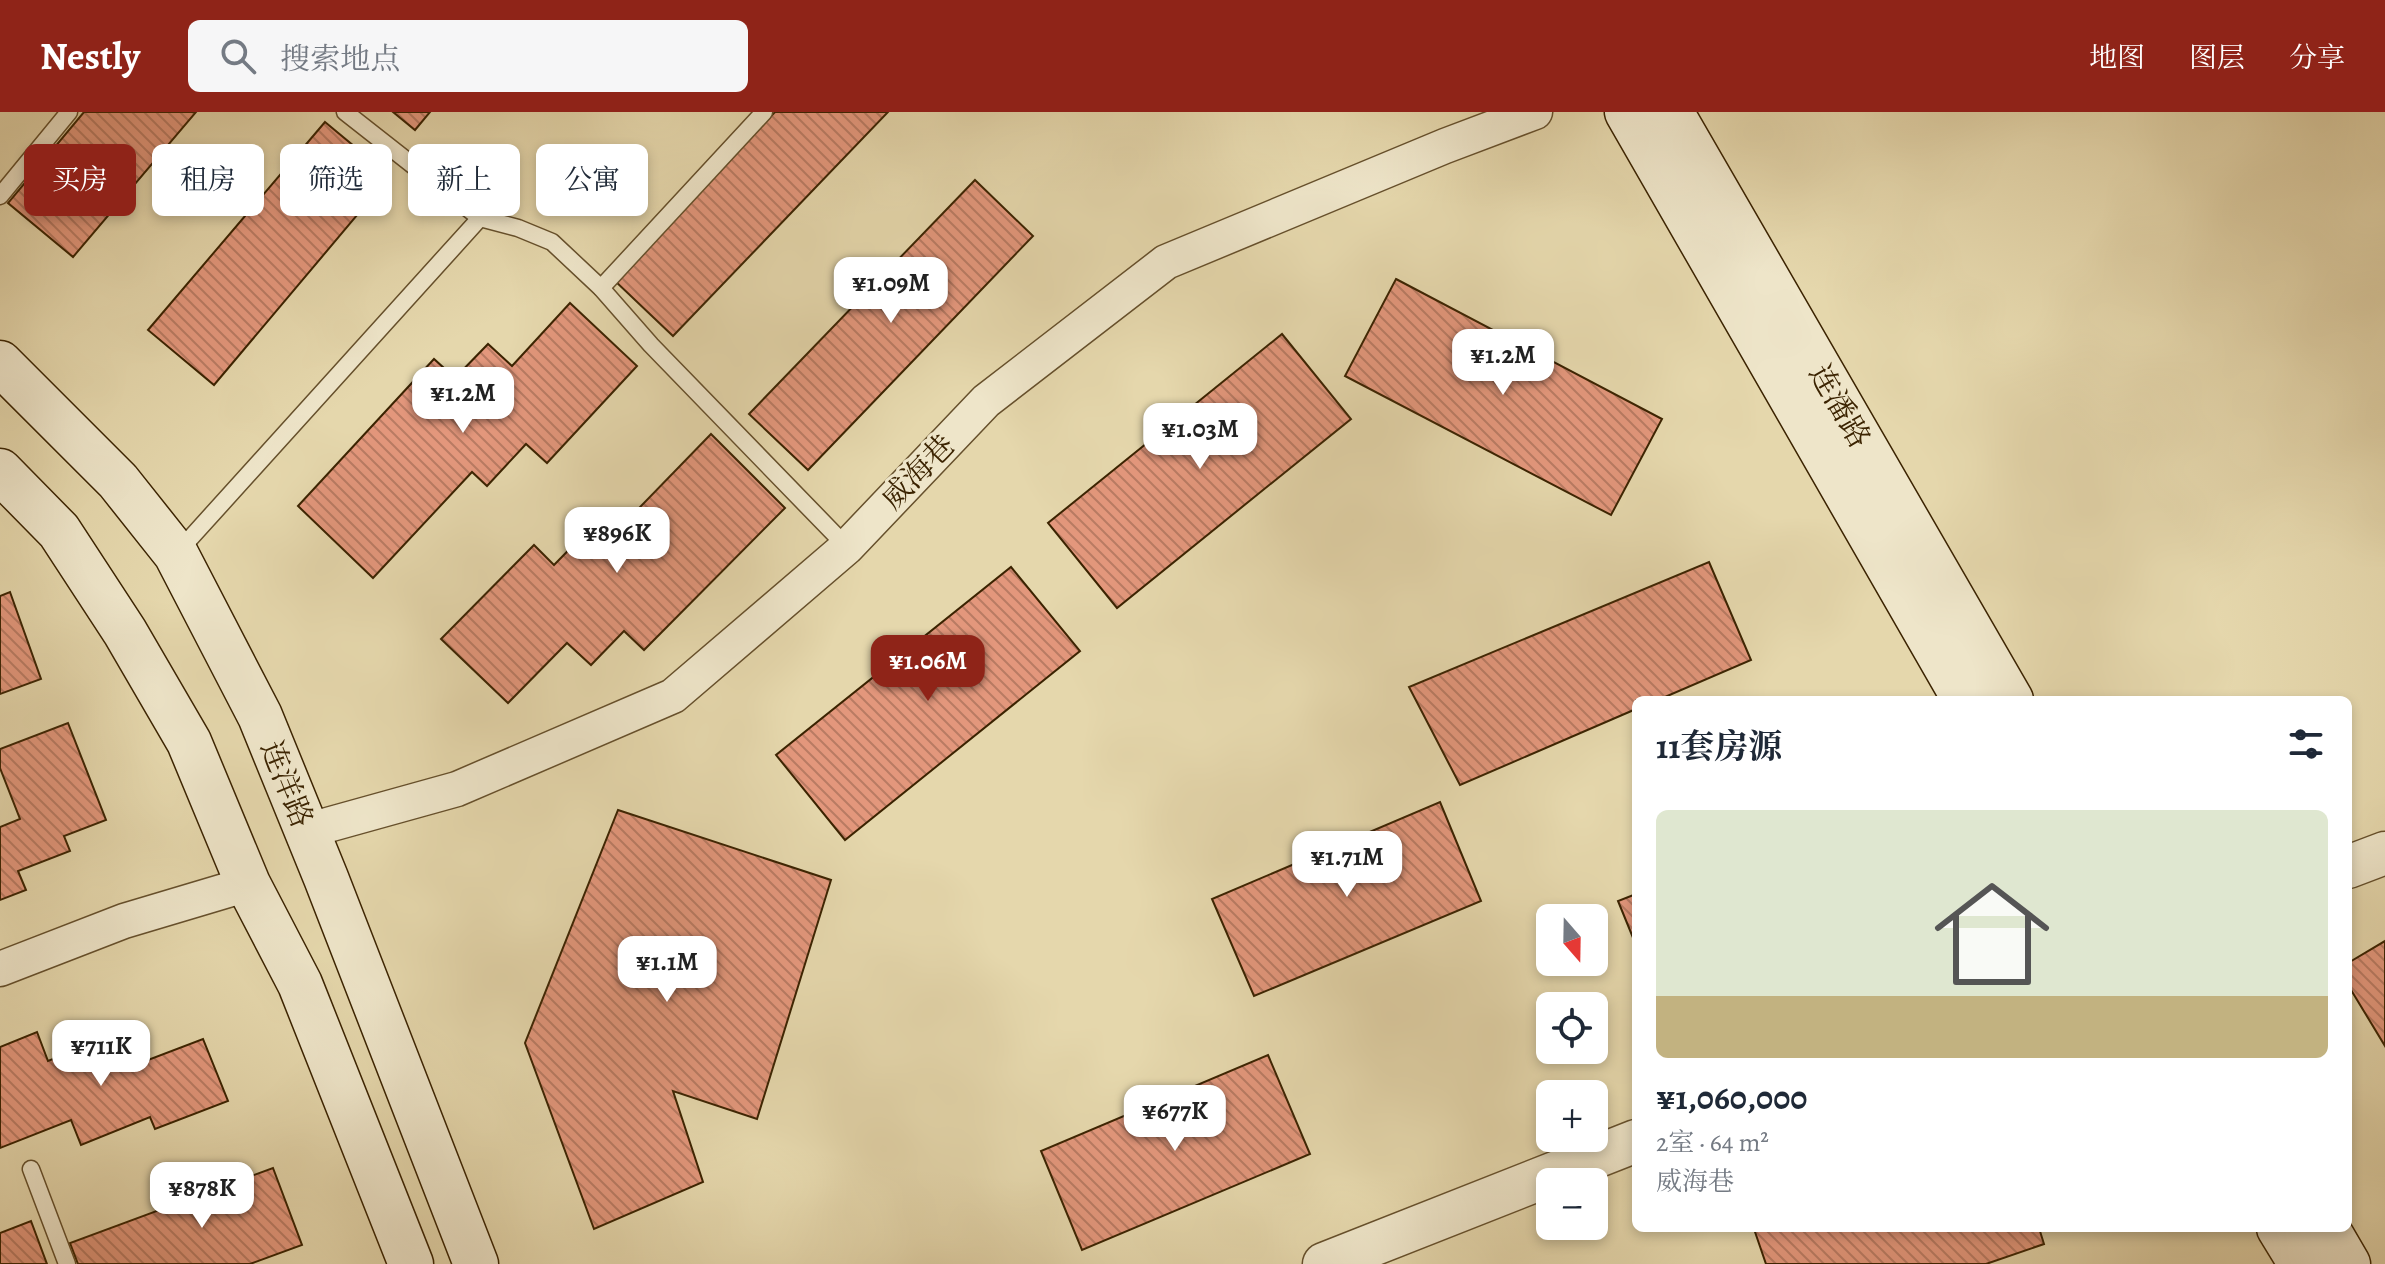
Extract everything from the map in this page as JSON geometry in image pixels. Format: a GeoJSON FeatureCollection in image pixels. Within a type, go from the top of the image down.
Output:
{"type":"FeatureCollection","features":[{"type":"Feature","properties":{"kind":"main road","name":"连潘路"},"geometry":{"type":"LineString","coordinates":[[1627,112],[1963,696]]}},
{"type":"Feature","properties":{"kind":"main road","name":"连潘路"},"geometry":{"type":"LineString","coordinates":[[1671,112],[2009,696]]}},
{"type":"Feature","properties":{"kind":"main road","name":"连洋路"},"geometry":{"type":"LineString","coordinates":[[0,363],[118,481],[176,554],[260,716],[476,1264]]}},
{"type":"Feature","properties":{"kind":"main road"},"geometry":{"type":"LineString","coordinates":[[0,471],[59,531],[125,632],[189,742],[248,884],[300,984],[411,1264]]}},
{"type":"Feature","properties":{"kind":"main road"},"geometry":{"type":"LineString","coordinates":[[2281,1232],[2301,1264]]}},
{"type":"Feature","properties":{"kind":"main road"},"geometry":{"type":"LineString","coordinates":[[2329,1232],[2348,1264]]}},
{"type":"Feature","properties":{"kind":"street","name":"威海巷"},"geometry":{"type":"LineString","coordinates":[[306,831],[457,789],[673,696],[847,547],[986,401],[1166,262],[1535,112]]}},
{"type":"Feature","properties":{"kind":"street"},"geometry":{"type":"LineString","coordinates":[[2352,865],[2385,853]]}},
{"type":"Feature","properties":{"kind":"street"},"geometry":{"type":"LineString","coordinates":[[0,969],[124,921],[248,884]]}},
{"type":"Feature","properties":{"kind":"street"},"geometry":{"type":"LineString","coordinates":[[1324,1264],[1632,1143]]}},
{"type":"Feature","properties":{"kind":"lane"},"geometry":{"type":"LineString","coordinates":[[0,196],[69,112]]}},
{"type":"Feature","properties":{"kind":"lane"},"geometry":{"type":"LineString","coordinates":[[345,112],[480,218],[518,228],[552,242],[601,288],[651,345],[847,547]]}},
{"type":"Feature","properties":{"kind":"lane"},"geometry":{"type":"LineString","coordinates":[[601,288],[764,112]]}},
{"type":"Feature","properties":{"kind":"lane"},"geometry":{"type":"LineString","coordinates":[[176,554],[480,218]]}},
{"type":"Feature","properties":{"kind":"lane"},"geometry":{"type":"LineString","coordinates":[[31,1169],[67,1264]]}},
{"type":"Feature","properties":{"kind":"building"},"geometry":{"type":"Polygon","coordinates":[[[84,112],[196,112],[169,144],[152,144],[152,164],[136,183],[136,144],[57,144],[84,112]]]}},
{"type":"Feature","properties":{"kind":"building"},"geometry":{"type":"Polygon","coordinates":[[[393,112],[430,112],[415,130],[393,112]]]}},
{"type":"Feature","properties":{"kind":"building"},"geometry":{"type":"Polygon","coordinates":[[[775,112],[888,112],[673,336],[614,280],[775,112]]]}},
{"type":"Feature","properties":{"kind":"building"},"geometry":{"type":"Polygon","coordinates":[[[325,122],[351,144],[306,144],[325,122]]]}},
{"type":"Feature","properties":{"kind":"building"},"geometry":{"type":"Polygon","coordinates":[[[280,175],[280,216],[356,216],[214,385],[148,330],[245,216],[264,216],[264,194],[280,175]]]}},
{"type":"Feature","properties":{"kind":"building"},"geometry":{"type":"Polygon","coordinates":[[[975,180],[1033,236],[808,470],[749,414],[975,180]]]}},
{"type":"Feature","properties":{"kind":"building"},"geometry":{"type":"Polygon","coordinates":[[[24,184],[24,216],[108,216],[73,257],[8,203],[24,184]]]}},
{"type":"Feature","properties":{"kind":"building"},"geometry":{"type":"Polygon","coordinates":[[[1396,279],[1662,419],[1611,515],[1345,376],[1396,279]]]}},
{"type":"Feature","properties":{"kind":"building"},"geometry":{"type":"Polygon","coordinates":[[[570,303],[637,366],[547,463],[526,444],[487,486],[472,472],[373,578],[298,506],[434,359],[455,378],[488,344],[512,366],[570,303]]]}},
{"type":"Feature","properties":{"kind":"building"},"geometry":{"type":"Polygon","coordinates":[[[1282,334],[1351,419],[1117,608],[1048,523],[1282,334]]]}},
{"type":"Feature","properties":{"kind":"building"},"geometry":{"type":"Polygon","coordinates":[[[711,434],[785,508],[644,650],[624,631],[591,665],[567,643],[508,703],[441,639],[534,545],[554,565],[595,523],[610,538],[711,434]]]}},
{"type":"Feature","properties":{"kind":"building"},"geometry":{"type":"Polygon","coordinates":[[[1709,562],[1751,660],[1667,696],[1632,696],[1632,711],[1460,785],[1409,687],[1709,562]]]}},
{"type":"Feature","properties":{"kind":"building"},"geometry":{"type":"Polygon","coordinates":[[[1011,567],[1080,651],[845,840],[776,755],[1011,567]]]}},
{"type":"Feature","properties":{"kind":"building"},"geometry":{"type":"Polygon","coordinates":[[[10,592],[41,679],[0,694],[0,596],[10,592]]]}},
{"type":"Feature","properties":{"kind":"building"},"geometry":{"type":"Polygon","coordinates":[[[68,723],[106,820],[64,836],[70,851],[18,871],[26,890],[0,900],[0,827],[20,819],[0,768],[0,749],[68,723]]]}},
{"type":"Feature","properties":{"kind":"building"},"geometry":{"type":"Polygon","coordinates":[[[1440,802],[1481,901],[1254,996],[1212,899],[1440,802]]]}},
{"type":"Feature","properties":{"kind":"building"},"geometry":{"type":"Polygon","coordinates":[[[618,810],[831,880],[757,1119],[673,1091],[703,1182],[594,1229],[525,1043],[618,810]]]}},
{"type":"Feature","properties":{"kind":"building"},"geometry":{"type":"Polygon","coordinates":[[[1632,896],[1632,935],[1618,901],[1632,896]]]}},
{"type":"Feature","properties":{"kind":"building"},"geometry":{"type":"Polygon","coordinates":[[[2385,941],[2385,1046],[2352,992],[2352,961],[2385,941]]]}},
{"type":"Feature","properties":{"kind":"building"},"geometry":{"type":"Polygon","coordinates":[[[37,1032],[48,1061],[122,1032],[135,1065],[203,1039],[228,1101],[155,1129],[150,1117],[81,1145],[71,1120],[0,1148],[0,1047],[37,1032]]]}},
{"type":"Feature","properties":{"kind":"building"},"geometry":{"type":"Polygon","coordinates":[[[1268,1055],[1310,1154],[1082,1250],[1041,1151],[1268,1055]]]}},
{"type":"Feature","properties":{"kind":"building"},"geometry":{"type":"Polygon","coordinates":[[[273,1168],[302,1245],[250,1264],[78,1264],[70,1243],[273,1168]]]}},
{"type":"Feature","properties":{"kind":"building"},"geometry":{"type":"Polygon","coordinates":[[[31,1221],[47,1264],[0,1264],[0,1233],[31,1221]]]}},
{"type":"Feature","properties":{"kind":"building"},"geometry":{"type":"Polygon","coordinates":[[[1755,1232],[2040,1232],[2044,1244],[1986,1264],[1766,1264],[1755,1232]]]}}]}
